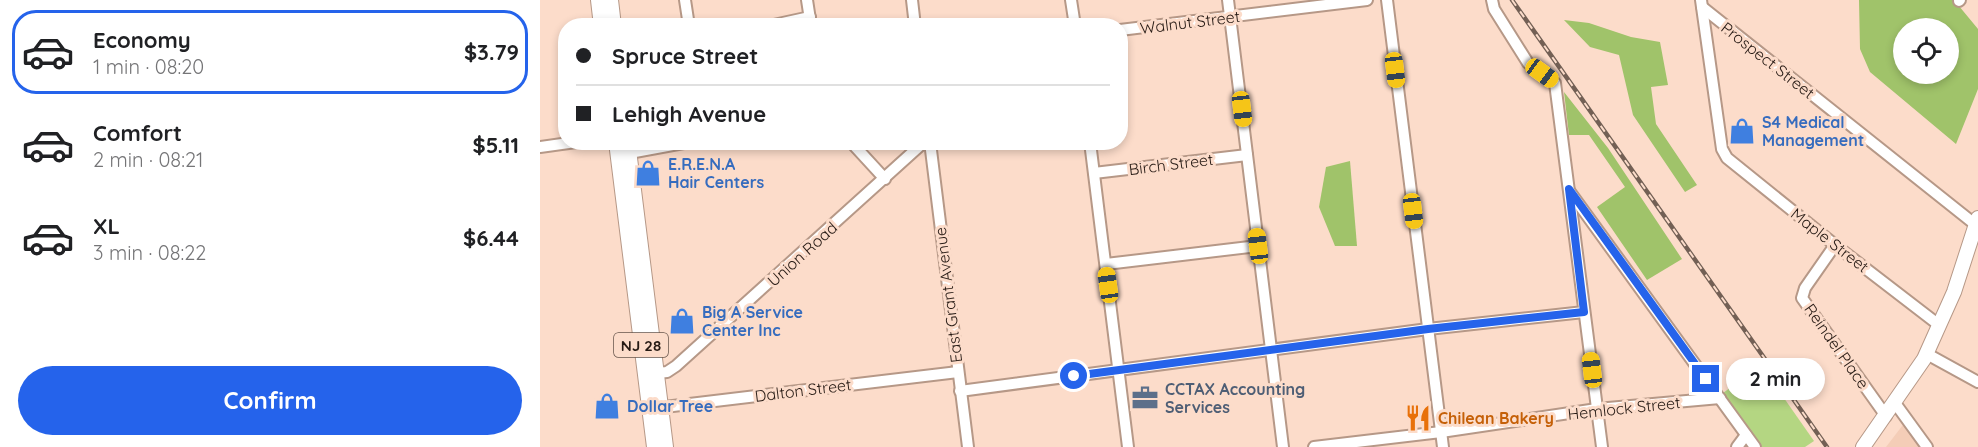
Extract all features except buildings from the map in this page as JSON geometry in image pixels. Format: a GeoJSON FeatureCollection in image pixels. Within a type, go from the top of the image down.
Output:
{"type":"FeatureCollection","features":[{"type":"Feature","properties":{"kind":"main road"},"geometry":{"type":"LineString","coordinates":[[598,0],[601,18]]}},
{"type":"Feature","properties":{"kind":"main road"},"geometry":{"type":"LineString","coordinates":[[610,0],[613,18]]}},
{"type":"Feature","properties":{"kind":"main road","name":"NJ 28"},"geometry":{"type":"LineString","coordinates":[[623,150],[655,408],[654,447]]}},
{"type":"Feature","properties":{"kind":"main road"},"geometry":{"type":"LineString","coordinates":[[1863,447],[1927,354],[1973,247],[1977,221]]}},
{"type":"Feature","properties":{"kind":"main road","name":"NJ 28"},"geometry":{"type":"LineString","coordinates":[[655,408],[666,447]]}},
{"type":"Feature","properties":{"kind":"street"},"geometry":{"type":"LineString","coordinates":[[685,0],[687,18]]}},
{"type":"Feature","properties":{"kind":"street"},"geometry":{"type":"LineString","coordinates":[[807,0],[810,18]]}},
{"type":"Feature","properties":{"kind":"street"},"geometry":{"type":"LineString","coordinates":[[912,0],[914,18]]}},
{"type":"Feature","properties":{"kind":"street"},"geometry":{"type":"LineString","coordinates":[[1071,0],[1074,18]]}},
{"type":"Feature","properties":{"kind":"street"},"geometry":{"type":"LineString","coordinates":[[1228,0],[1284,447]]}},
{"type":"Feature","properties":{"kind":"street","name":"Walnut Street"},"geometry":{"type":"LineString","coordinates":[[1128,29],[1367,0]]}},
{"type":"Feature","properties":{"kind":"street"},"geometry":{"type":"LineString","coordinates":[[1387,0],[1443,447]]}},
{"type":"Feature","properties":{"kind":"street"},"geometry":{"type":"LineString","coordinates":[[1492,0],[1494,9],[1528,63],[1555,83],[1602,447]]}},
{"type":"Feature","properties":{"kind":"street","name":"Maple Street"},"geometry":{"type":"LineString","coordinates":[[1701,3],[1724,153],[1731,163],[1939,325]]}},
{"type":"Feature","properties":{"kind":"street","name":"Prospect Street"},"geometry":{"type":"LineString","coordinates":[[1701,3],[1977,221]]}},
{"type":"Feature","properties":{"kind":"street"},"geometry":{"type":"LineString","coordinates":[[540,147],[558,144]]}},
{"type":"Feature","properties":{"kind":"street"},"geometry":{"type":"LineString","coordinates":[[858,150],[885,179]]}},
{"type":"Feature","properties":{"kind":"street","name":"Union Road"},"geometry":{"type":"LineString","coordinates":[[651,373],[670,370],[676,366],[916,150]]}},
{"type":"Feature","properties":{"kind":"street","name":"East Grant Avenue"},"geometry":{"type":"LineString","coordinates":[[931,150],[968,447]]}},
{"type":"Feature","properties":{"kind":"street"},"geometry":{"type":"LineString","coordinates":[[1091,150],[1128,447]]}},
{"type":"Feature","properties":{"kind":"street","name":"Birch Street"},"geometry":{"type":"LineString","coordinates":[[1094,173],[1247,155]]}},
{"type":"Feature","properties":{"kind":"street"},"geometry":{"type":"LineString","coordinates":[[1569,189],[1755,447]]}},
{"type":"Feature","properties":{"kind":"street","name":"Reindel Place"},"geometry":{"type":"LineString","coordinates":[[1835,245],[1804,288],[1802,298],[1886,416]]}},
{"type":"Feature","properties":{"kind":"street"},"geometry":{"type":"LineString","coordinates":[[1106,264],[1258,246]]}},
{"type":"Feature","properties":{"kind":"street"},"geometry":{"type":"LineString","coordinates":[[960,391],[1428,329],[1584,312]]}},
{"type":"Feature","properties":{"kind":"street"},"geometry":{"type":"LineString","coordinates":[[1927,354],[1978,382]]}},
{"type":"Feature","properties":{"kind":"street","name":"Dalton Street"},"geometry":{"type":"LineString","coordinates":[[655,408],[958,372]]}},
{"type":"Feature","properties":{"kind":"street","name":"Hemlock Street"},"geometry":{"type":"LineString","coordinates":[[1314,447],[1441,432],[1597,409],[1720,398]]}},
{"type":"Feature","properties":{"kind":"street"},"geometry":{"type":"LineString","coordinates":[[1895,403],[1927,447]]}},
{"type":"Feature","properties":{"kind":"street"},"geometry":{"type":"LineString","coordinates":[[1737,447],[1746,435]]}},
{"type":"Feature","properties":{"kind":"shaded area"},"geometry":{"type":"Polygon","coordinates":[[[1909,417],[1930,447],[1886,447],[1909,417]]]}},
{"type":"Feature","properties":{"kind":"green space"},"geometry":{"type":"Polygon","coordinates":[[[1859,0],[1954,0],[1978,29],[1978,89],[1956,144],[1870,72],[1860,49],[1859,0]]]}},
{"type":"Feature","properties":{"kind":"green space"},"geometry":{"type":"Polygon","coordinates":[[[1564,20],[1589,23],[1631,37],[1660,42],[1668,85],[1651,87],[1656,124],[1697,185],[1685,192],[1633,115],[1619,55],[1590,47],[1564,20]]]}},
{"type":"Feature","properties":{"kind":"green space"},"geometry":{"type":"Polygon","coordinates":[[[1564,92],[1608,148],[1682,259],[1647,280],[1597,207],[1625,187],[1589,135],[1569,135],[1564,92]]]}},
{"type":"Feature","properties":{"kind":"green space"},"geometry":{"type":"Polygon","coordinates":[[[1350,161],[1357,246],[1335,246],[1319,207],[1326,167],[1350,161]]]}},
{"type":"Feature","properties":{"kind":"green space"},"geometry":{"type":"Polygon","coordinates":[[[1761,365],[1814,441],[1805,447],[1762,447],[1723,393],[1761,365]]]}},
{"type":"Feature","properties":{"kind":"railway"},"geometry":{"type":"LineString","coordinates":[[1512,0],[1827,447]]}},
{"type":"Feature","properties":{"kind":"place","name":"S4 Medical Management"},"geometry":{"type":"Point","coordinates":[1742,131]}},
{"type":"Feature","properties":{"kind":"place","name":"E.R.E.N.A Hair Centers"},"geometry":{"type":"Point","coordinates":[648,173]}},
{"type":"Feature","properties":{"kind":"place","name":"Big A Service Center Inc"},"geometry":{"type":"Point","coordinates":[682,321]}},
{"type":"Feature","properties":{"kind":"place","name":"CCTAX Accounting Services"},"geometry":{"type":"Point","coordinates":[1145,398]}},
{"type":"Feature","properties":{"kind":"place","name":"Dollar Tree"},"geometry":{"type":"Point","coordinates":[607,406]}},
{"type":"Feature","properties":{"kind":"place","name":"Chilean Bakery"},"geometry":{"type":"Point","coordinates":[1418,418]}},
{"type":"Feature","properties":{"kind":"route"},"geometry":{"type":"LineString","coordinates":[[1074,376],[1428,329],[1584,312],[1569,189],[1706,379]]}}]}
